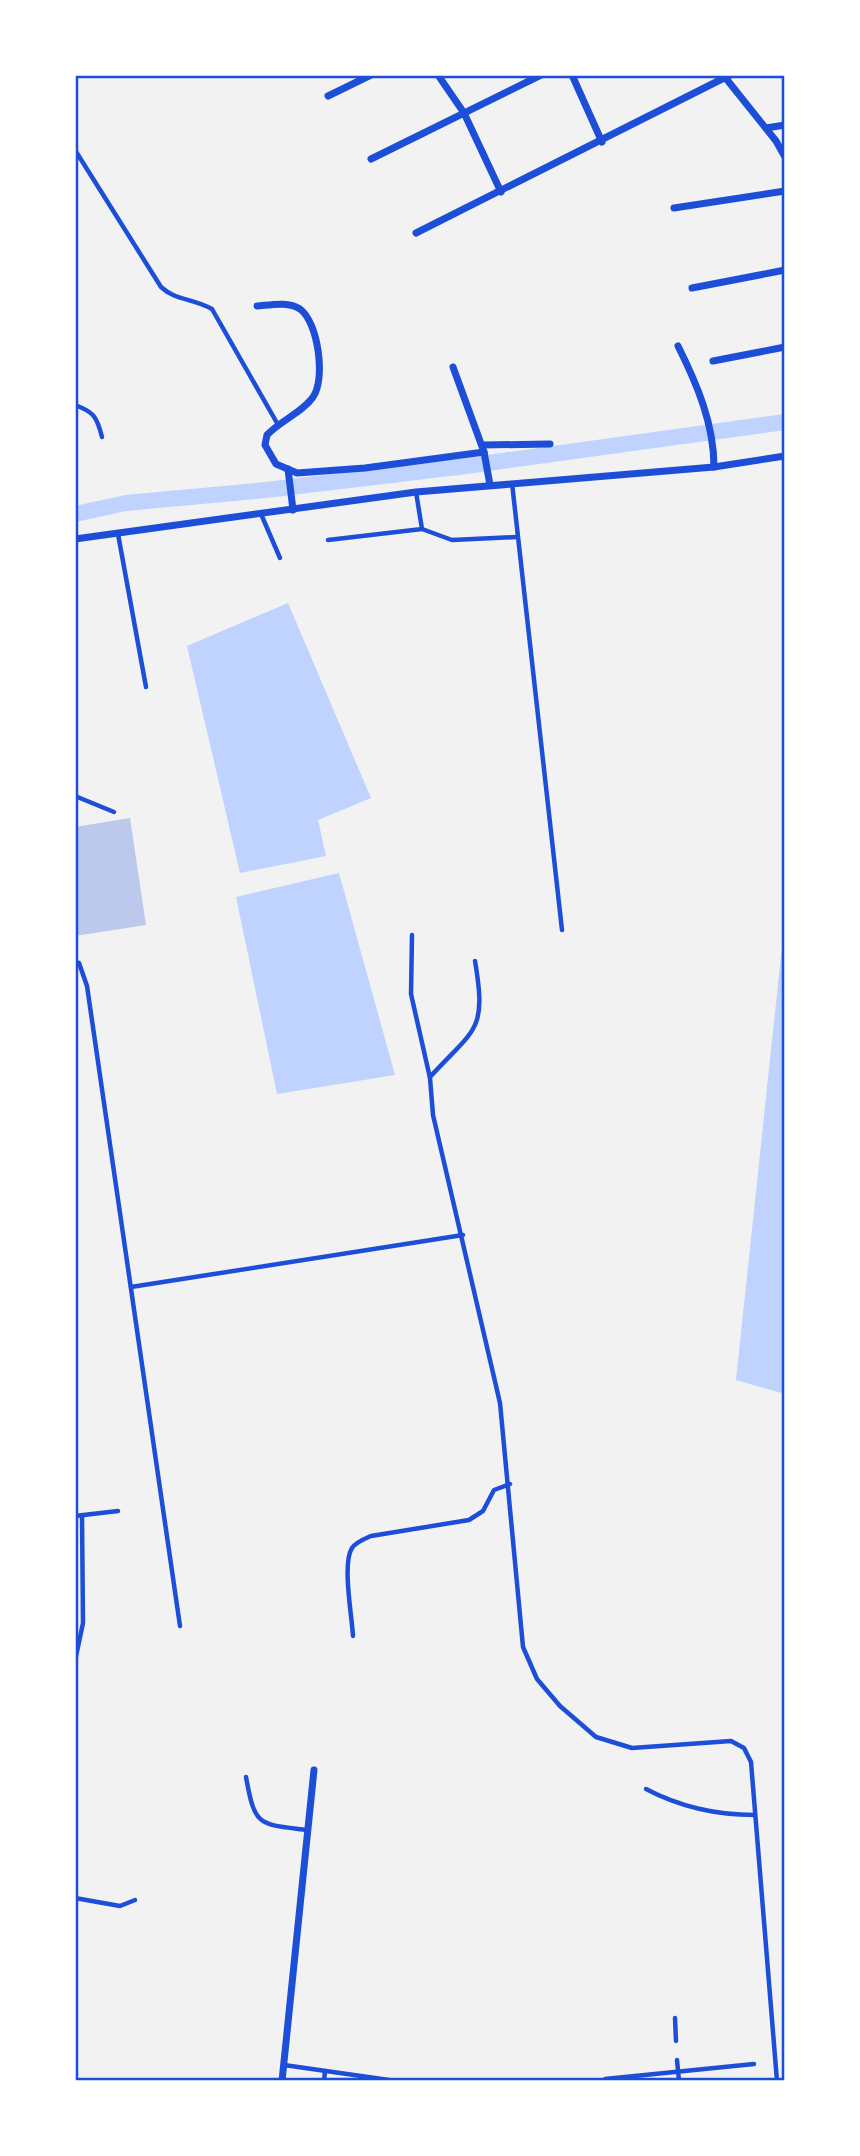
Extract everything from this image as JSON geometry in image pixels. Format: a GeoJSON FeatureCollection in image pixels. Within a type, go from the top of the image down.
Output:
{"type":"FeatureCollection","features":[{"type":"Feature","properties":{"kind":"street"},"geometry":{"type":"LineString","coordinates":[[328,96],[371,75]]}},
{"type":"Feature","properties":{"kind":"street"},"geometry":{"type":"LineString","coordinates":[[438,75],[464,113],[500,192]]}},
{"type":"Feature","properties":{"kind":"street"},"geometry":{"type":"LineString","coordinates":[[371,159],[541,75]]}},
{"type":"Feature","properties":{"kind":"street"},"geometry":{"type":"LineString","coordinates":[[572,75],[602,142]]}},
{"type":"Feature","properties":{"kind":"street"},"geometry":{"type":"LineString","coordinates":[[416,233],[602,142],[726,76],[785,157]]}},
{"type":"Feature","properties":{"kind":"street"},"geometry":{"type":"LineString","coordinates":[[766,128],[785,125]]}},
{"type":"Feature","properties":{"kind":"street"},"geometry":{"type":"LineString","coordinates":[[674,208],[785,191]]}},
{"type":"Feature","properties":{"kind":"street"},"geometry":{"type":"LineString","coordinates":[[692,288],[785,270]]}},
{"type":"Feature","properties":{"kind":"street"},"geometry":{"type":"LineString","coordinates":[[257,306],[284,304],[301,310],[310,324],[320,359],[320,382],[313,397],[277,423],[267,435],[265,445],[276,464],[297,473],[365,468],[432,457],[550,444]]}},
{"type":"Feature","properties":{"kind":"street"},"geometry":{"type":"LineString","coordinates":[[678,346],[704,408],[714,450],[714,467]]}},
{"type":"Feature","properties":{"kind":"street"},"geometry":{"type":"LineString","coordinates":[[713,361],[785,347]]}},
{"type":"Feature","properties":{"kind":"street"},"geometry":{"type":"LineString","coordinates":[[453,367],[485,452],[490,485]]}},
{"type":"Feature","properties":{"kind":"street"},"geometry":{"type":"LineString","coordinates":[[75,539],[416,492],[714,467],[785,456]]}},
{"type":"Feature","properties":{"kind":"street"},"geometry":{"type":"LineString","coordinates":[[288,469],[293,508]]}},
{"type":"Feature","properties":{"kind":"street"},"geometry":{"type":"LineString","coordinates":[[282,2081],[314,1770]]}},
{"type":"Feature","properties":{"kind":"lane"},"geometry":{"type":"LineString","coordinates":[[75,150],[161,286],[171,296],[196,300],[212,309],[277,423]]}},
{"type":"Feature","properties":{"kind":"lane"},"geometry":{"type":"LineString","coordinates":[[75,405],[90,410],[97,418],[102,437]]}},
{"type":"Feature","properties":{"kind":"lane"},"geometry":{"type":"LineString","coordinates":[[512,482],[562,930]]}},
{"type":"Feature","properties":{"kind":"lane"},"geometry":{"type":"LineString","coordinates":[[416,492],[422,529]]}},
{"type":"Feature","properties":{"kind":"lane"},"geometry":{"type":"LineString","coordinates":[[261,513],[280,558]]}},
{"type":"Feature","properties":{"kind":"lane"},"geometry":{"type":"LineString","coordinates":[[328,540],[422,529],[452,540],[517,537]]}},
{"type":"Feature","properties":{"kind":"lane"},"geometry":{"type":"LineString","coordinates":[[118,534],[146,687]]}},
{"type":"Feature","properties":{"kind":"lane"},"geometry":{"type":"LineString","coordinates":[[75,796],[114,812]]}},
{"type":"Feature","properties":{"kind":"lane"},"geometry":{"type":"LineString","coordinates":[[412,935],[411,994],[430,1078],[433,1115],[500,1404],[510,1484],[523,1647],[537,1679],[560,1706],[596,1737],[610,1744],[632,1748],[731,1741],[744,1748],[751,1762],[777,2081]]}},
{"type":"Feature","properties":{"kind":"lane"},"geometry":{"type":"LineString","coordinates":[[430,1078],[473,1034],[480,1019],[482,998],[475,961]]}},
{"type":"Feature","properties":{"kind":"lane"},"geometry":{"type":"LineString","coordinates":[[75,962],[79,963],[87,986],[180,1626]]}},
{"type":"Feature","properties":{"kind":"lane"},"geometry":{"type":"LineString","coordinates":[[131,1287],[463,1236]]}},
{"type":"Feature","properties":{"kind":"lane"},"geometry":{"type":"LineString","coordinates":[[353,1636],[348,1570],[351,1550],[358,1542],[371,1536],[469,1520],[483,1511],[494,1490],[510,1484]]}},
{"type":"Feature","properties":{"kind":"lane"},"geometry":{"type":"LineString","coordinates":[[75,1516],[118,1511]]}},
{"type":"Feature","properties":{"kind":"lane"},"geometry":{"type":"LineString","coordinates":[[75,1661],[84,1602],[82,1516]]}},
{"type":"Feature","properties":{"kind":"lane"},"geometry":{"type":"LineString","coordinates":[[246,1777],[252,1809],[260,1821],[272,1826],[307,1830]]}},
{"type":"Feature","properties":{"kind":"lane"},"geometry":{"type":"LineString","coordinates":[[646,1789],[688,1807],[732,1815],[755,1815]]}},
{"type":"Feature","properties":{"kind":"lane"},"geometry":{"type":"LineString","coordinates":[[75,1898],[120,1906],[135,1900]]}},
{"type":"Feature","properties":{"kind":"lane"},"geometry":{"type":"LineString","coordinates":[[675,2018],[677,2041]]}},
{"type":"Feature","properties":{"kind":"lane"},"geometry":{"type":"LineString","coordinates":[[677,2060],[679,2081]]}},
{"type":"Feature","properties":{"kind":"lane"},"geometry":{"type":"LineString","coordinates":[[605,2079],[754,2064]]}},
{"type":"Feature","properties":{"kind":"lane"},"geometry":{"type":"LineString","coordinates":[[283,2065],[396,2081]]}},
{"type":"Feature","properties":{"kind":"lane"},"geometry":{"type":"LineString","coordinates":[[324,2081],[325,2071]]}},
{"type":"Feature","properties":{"kind":"water"},"geometry":{"type":"Polygon","coordinates":[[[288,603],[371,798],[318,820],[326,856],[240,873],[187,646],[288,603]]]}},
{"type":"Feature","properties":{"kind":"water"},"geometry":{"type":"Polygon","coordinates":[[[339,873],[395,1075],[277,1094],[236,897],[339,873]]]}},
{"type":"Feature","properties":{"kind":"water"},"geometry":{"type":"Polygon","coordinates":[[[785,918],[785,1394],[736,1380],[785,918]]]}},
{"type":"Feature","properties":{"kind":"building"},"geometry":{"type":"Polygon","coordinates":[[[130,818],[146,925],[75,936],[75,827],[130,818]]]}},
{"type":"Feature","properties":{"kind":"waterway"},"geometry":{"type":"LineString","coordinates":[[75,514],[126,503],[266,490],[466,466],[785,422]]}}]}
